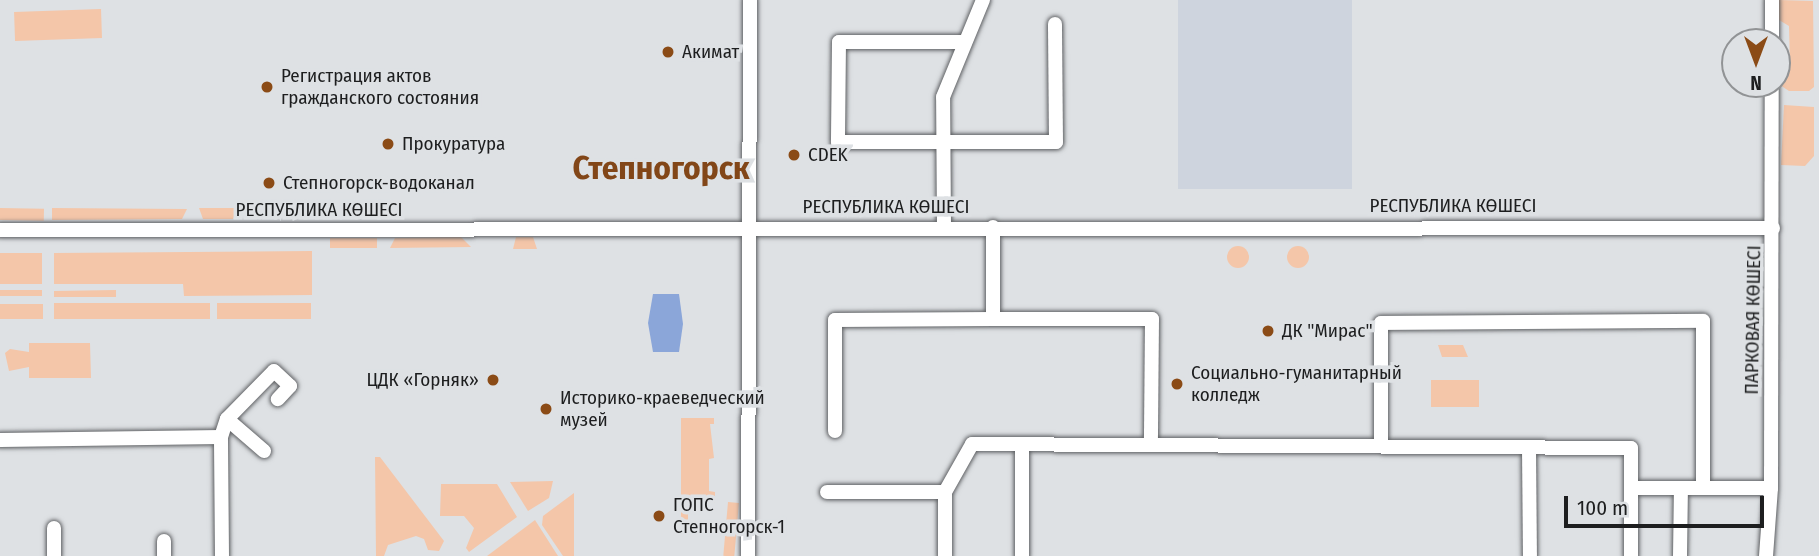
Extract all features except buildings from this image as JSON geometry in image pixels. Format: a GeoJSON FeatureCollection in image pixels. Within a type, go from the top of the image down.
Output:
{"type":"FeatureCollection","features":[{"type":"Feature","properties":{"kind":"street"},"geometry":{"type":"LineString","coordinates":[[748,556],[750,0]]}},
{"type":"Feature","properties":{"kind":"street"},"geometry":{"type":"LineString","coordinates":[[944,227],[943,97],[983,0]]}},
{"type":"Feature","properties":{"kind":"street"},"geometry":{"type":"LineString","coordinates":[[1772,0],[1772,28]]}},
{"type":"Feature","properties":{"kind":"street"},"geometry":{"type":"LineString","coordinates":[[965,42],[839,42],[838,142],[1056,142],[1055,24]]}},
{"type":"Feature","properties":{"kind":"street","name":"ПАРКОВАЯ КӨШЕСІ"},"geometry":{"type":"LineString","coordinates":[[1766,556],[1771,488],[1772,98]]}},
{"type":"Feature","properties":{"kind":"street","name":"РЕСПУБЛИКА КӨШЕСІ"},"geometry":{"type":"LineString","coordinates":[[0,230],[749,226],[1773,228]]}},
{"type":"Feature","properties":{"kind":"street"},"geometry":{"type":"LineString","coordinates":[[993,227],[993,320]]}},
{"type":"Feature","properties":{"kind":"street"},"geometry":{"type":"LineString","coordinates":[[835,431],[835,320],[1152,320],[1151,445]]}},
{"type":"Feature","properties":{"kind":"street"},"geometry":{"type":"LineString","coordinates":[[1381,446],[1381,323],[1703,321],[1703,488]]}},
{"type":"Feature","properties":{"kind":"street"},"geometry":{"type":"LineString","coordinates":[[222,556],[221,437],[227,419],[274,371],[290,386],[278,399]]}},
{"type":"Feature","properties":{"kind":"street"},"geometry":{"type":"LineString","coordinates":[[227,419],[264,451]]}},
{"type":"Feature","properties":{"kind":"street"},"geometry":{"type":"LineString","coordinates":[[0,440],[221,437]]}},
{"type":"Feature","properties":{"kind":"street"},"geometry":{"type":"LineString","coordinates":[[945,556],[945,492],[972,444],[1631,448],[1631,556]]}},
{"type":"Feature","properties":{"kind":"street"},"geometry":{"type":"LineString","coordinates":[[1022,445],[1022,556]]}},
{"type":"Feature","properties":{"kind":"street"},"geometry":{"type":"LineString","coordinates":[[1529,448],[1530,556]]}},
{"type":"Feature","properties":{"kind":"street"},"geometry":{"type":"LineString","coordinates":[[1632,488],[1771,488]]}},
{"type":"Feature","properties":{"kind":"street"},"geometry":{"type":"LineString","coordinates":[[1680,556],[1681,488]]}},
{"type":"Feature","properties":{"kind":"street"},"geometry":{"type":"LineString","coordinates":[[827,492],[945,492]]}},
{"type":"Feature","properties":{"kind":"street"},"geometry":{"type":"LineString","coordinates":[[54,528],[54,556]]}},
{"type":"Feature","properties":{"kind":"shaded area"},"geometry":{"type":"Polygon","coordinates":[[[1178,0],[1352,0],[1352,189],[1178,189],[1178,0]]]}},
{"type":"Feature","properties":{"kind":"shaded area"},"geometry":{"type":"Polygon","coordinates":[[[1779,0],[1813,1],[1814,87],[1809,91],[1791,91],[1791,28],[1779,20],[1779,0]]]}},
{"type":"Feature","properties":{"kind":"shaded area"},"geometry":{"type":"Polygon","coordinates":[[[101,9],[102,38],[15,41],[14,12],[101,9]]]}},
{"type":"Feature","properties":{"kind":"shaded area"},"geometry":{"type":"Polygon","coordinates":[[[1784,105],[1814,107],[1814,156],[1805,166],[1781,165],[1784,105]]]}},
{"type":"Feature","properties":{"kind":"shaded area"},"geometry":{"type":"Polygon","coordinates":[[[0,208],[44,209],[44,221],[0,220],[0,208]]]}},
{"type":"Feature","properties":{"kind":"shaded area"},"geometry":{"type":"Polygon","coordinates":[[[52,208],[187,209],[182,219],[52,220],[52,208]]]}},
{"type":"Feature","properties":{"kind":"shaded area"},"geometry":{"type":"Polygon","coordinates":[[[199,208],[238,208],[233,219],[203,219],[199,208]]]}},
{"type":"Feature","properties":{"kind":"shaded area"},"geometry":{"type":"Polygon","coordinates":[[[461,237],[471,247],[390,248],[395,238],[461,237]]]}},
{"type":"Feature","properties":{"kind":"shaded area"},"geometry":{"type":"Polygon","coordinates":[[[516,237],[533,237],[537,249],[513,249],[516,237]]]}},
{"type":"Feature","properties":{"kind":"shaded area"},"geometry":{"type":"Polygon","coordinates":[[[330,238],[377,238],[377,248],[330,248],[330,238]]]}},
{"type":"Feature","properties":{"kind":"shaded area"},"geometry":{"type":"Polygon","coordinates":[[[1238,246],[1246,249],[1249,257],[1246,265],[1238,268],[1230,265],[1227,257],[1230,249],[1238,246]]]}},
{"type":"Feature","properties":{"kind":"shaded area"},"geometry":{"type":"Polygon","coordinates":[[[1298,246],[1306,249],[1309,257],[1306,265],[1298,268],[1290,265],[1287,257],[1290,249],[1298,246]]]}},
{"type":"Feature","properties":{"kind":"shaded area"},"geometry":{"type":"Polygon","coordinates":[[[312,251],[312,295],[184,296],[183,284],[54,284],[54,253],[312,251]]]}},
{"type":"Feature","properties":{"kind":"shaded area"},"geometry":{"type":"Polygon","coordinates":[[[0,253],[42,253],[42,284],[0,284],[0,253]]]}},
{"type":"Feature","properties":{"kind":"shaded area"},"geometry":{"type":"Polygon","coordinates":[[[0,290],[42,290],[42,296],[0,296],[0,290]]]}},
{"type":"Feature","properties":{"kind":"shaded area"},"geometry":{"type":"Polygon","coordinates":[[[116,290],[116,297],[54,297],[54,291],[116,290]]]}},
{"type":"Feature","properties":{"kind":"shaded area"},"geometry":{"type":"Polygon","coordinates":[[[54,303],[210,303],[210,319],[54,319],[54,303]]]}},
{"type":"Feature","properties":{"kind":"shaded area"},"geometry":{"type":"Polygon","coordinates":[[[217,303],[311,303],[311,319],[217,319],[217,303]]]}},
{"type":"Feature","properties":{"kind":"shaded area"},"geometry":{"type":"Polygon","coordinates":[[[0,304],[43,304],[43,319],[0,319],[0,304]]]}},
{"type":"Feature","properties":{"kind":"shaded area"},"geometry":{"type":"Polygon","coordinates":[[[29,343],[90,343],[91,378],[29,378],[29,367],[9,371],[5,353],[10,349],[29,352],[29,343]]]}},
{"type":"Feature","properties":{"kind":"shaded area"},"geometry":{"type":"Polygon","coordinates":[[[1438,345],[1463,345],[1468,357],[1442,357],[1438,345]]]}},
{"type":"Feature","properties":{"kind":"shaded area"},"geometry":{"type":"Polygon","coordinates":[[[1431,380],[1479,380],[1479,407],[1431,407],[1431,380]]]}},
{"type":"Feature","properties":{"kind":"shaded area"},"geometry":{"type":"Polygon","coordinates":[[[681,418],[714,418],[714,424],[710,424],[714,458],[709,459],[709,491],[715,492],[715,503],[688,503],[688,528],[681,528],[681,418]]]}},
{"type":"Feature","properties":{"kind":"shaded area"},"geometry":{"type":"Polygon","coordinates":[[[375,457],[380,457],[444,541],[439,551],[428,550],[424,539],[416,536],[388,545],[384,556],[376,556],[375,457]]]}},
{"type":"Feature","properties":{"kind":"shaded area"},"geometry":{"type":"Polygon","coordinates":[[[553,481],[549,498],[528,511],[510,482],[553,481]]]}},
{"type":"Feature","properties":{"kind":"shaded area"},"geometry":{"type":"Polygon","coordinates":[[[441,484],[497,484],[517,517],[469,552],[466,548],[474,528],[464,516],[440,516],[441,484]]]}},
{"type":"Feature","properties":{"kind":"shaded area"},"geometry":{"type":"Polygon","coordinates":[[[574,493],[574,556],[563,556],[542,525],[543,516],[574,493]]]}},
{"type":"Feature","properties":{"kind":"shaded area"},"geometry":{"type":"Polygon","coordinates":[[[728,502],[739,503],[734,556],[723,556],[728,502]]]}},
{"type":"Feature","properties":{"kind":"shaded area"},"geometry":{"type":"Polygon","coordinates":[[[535,520],[558,556],[487,556],[535,520]]]}},
{"type":"Feature","properties":{"kind":"water"},"geometry":{"type":"Polygon","coordinates":[[[653,294],[679,294],[683,324],[679,352],[653,352],[648,323],[653,294]]]}},
{"type":"Feature","properties":{"kind":"place","name":"Акимат"},"geometry":{"type":"Point","coordinates":[668,52]}},
{"type":"Feature","properties":{"kind":"place","name":"Регистрация актов гражданского состояния"},"geometry":{"type":"Point","coordinates":[267,87]}},
{"type":"Feature","properties":{"kind":"place","name":"Прокуратура"},"geometry":{"type":"Point","coordinates":[388,144]}},
{"type":"Feature","properties":{"kind":"place","name":"CDEK"},"geometry":{"type":"Point","coordinates":[794,155]}},
{"type":"Feature","properties":{"kind":"place","name":"Степногорск-водоканал"},"geometry":{"type":"Point","coordinates":[269,183]}},
{"type":"Feature","properties":{"kind":"place","name":"ДК \"Мирас\""},"geometry":{"type":"Point","coordinates":[1268,331]}},
{"type":"Feature","properties":{"kind":"place","name":"ЦДК «Горняк»"},"geometry":{"type":"Point","coordinates":[493,380]}},
{"type":"Feature","properties":{"kind":"place","name":"Социально-гуманитарный колледж"},"geometry":{"type":"Point","coordinates":[1177,384]}},
{"type":"Feature","properties":{"kind":"place","name":"Историко-краеведческий музей"},"geometry":{"type":"Point","coordinates":[546,409]}},
{"type":"Feature","properties":{"kind":"place","name":"ГОПС Степногорск-1"},"geometry":{"type":"Point","coordinates":[659,516]}},
{"type":"Feature","properties":{"kind":"district","name":"Степногорск"},"geometry":{"type":"Point","coordinates":[661,169]}}]}
